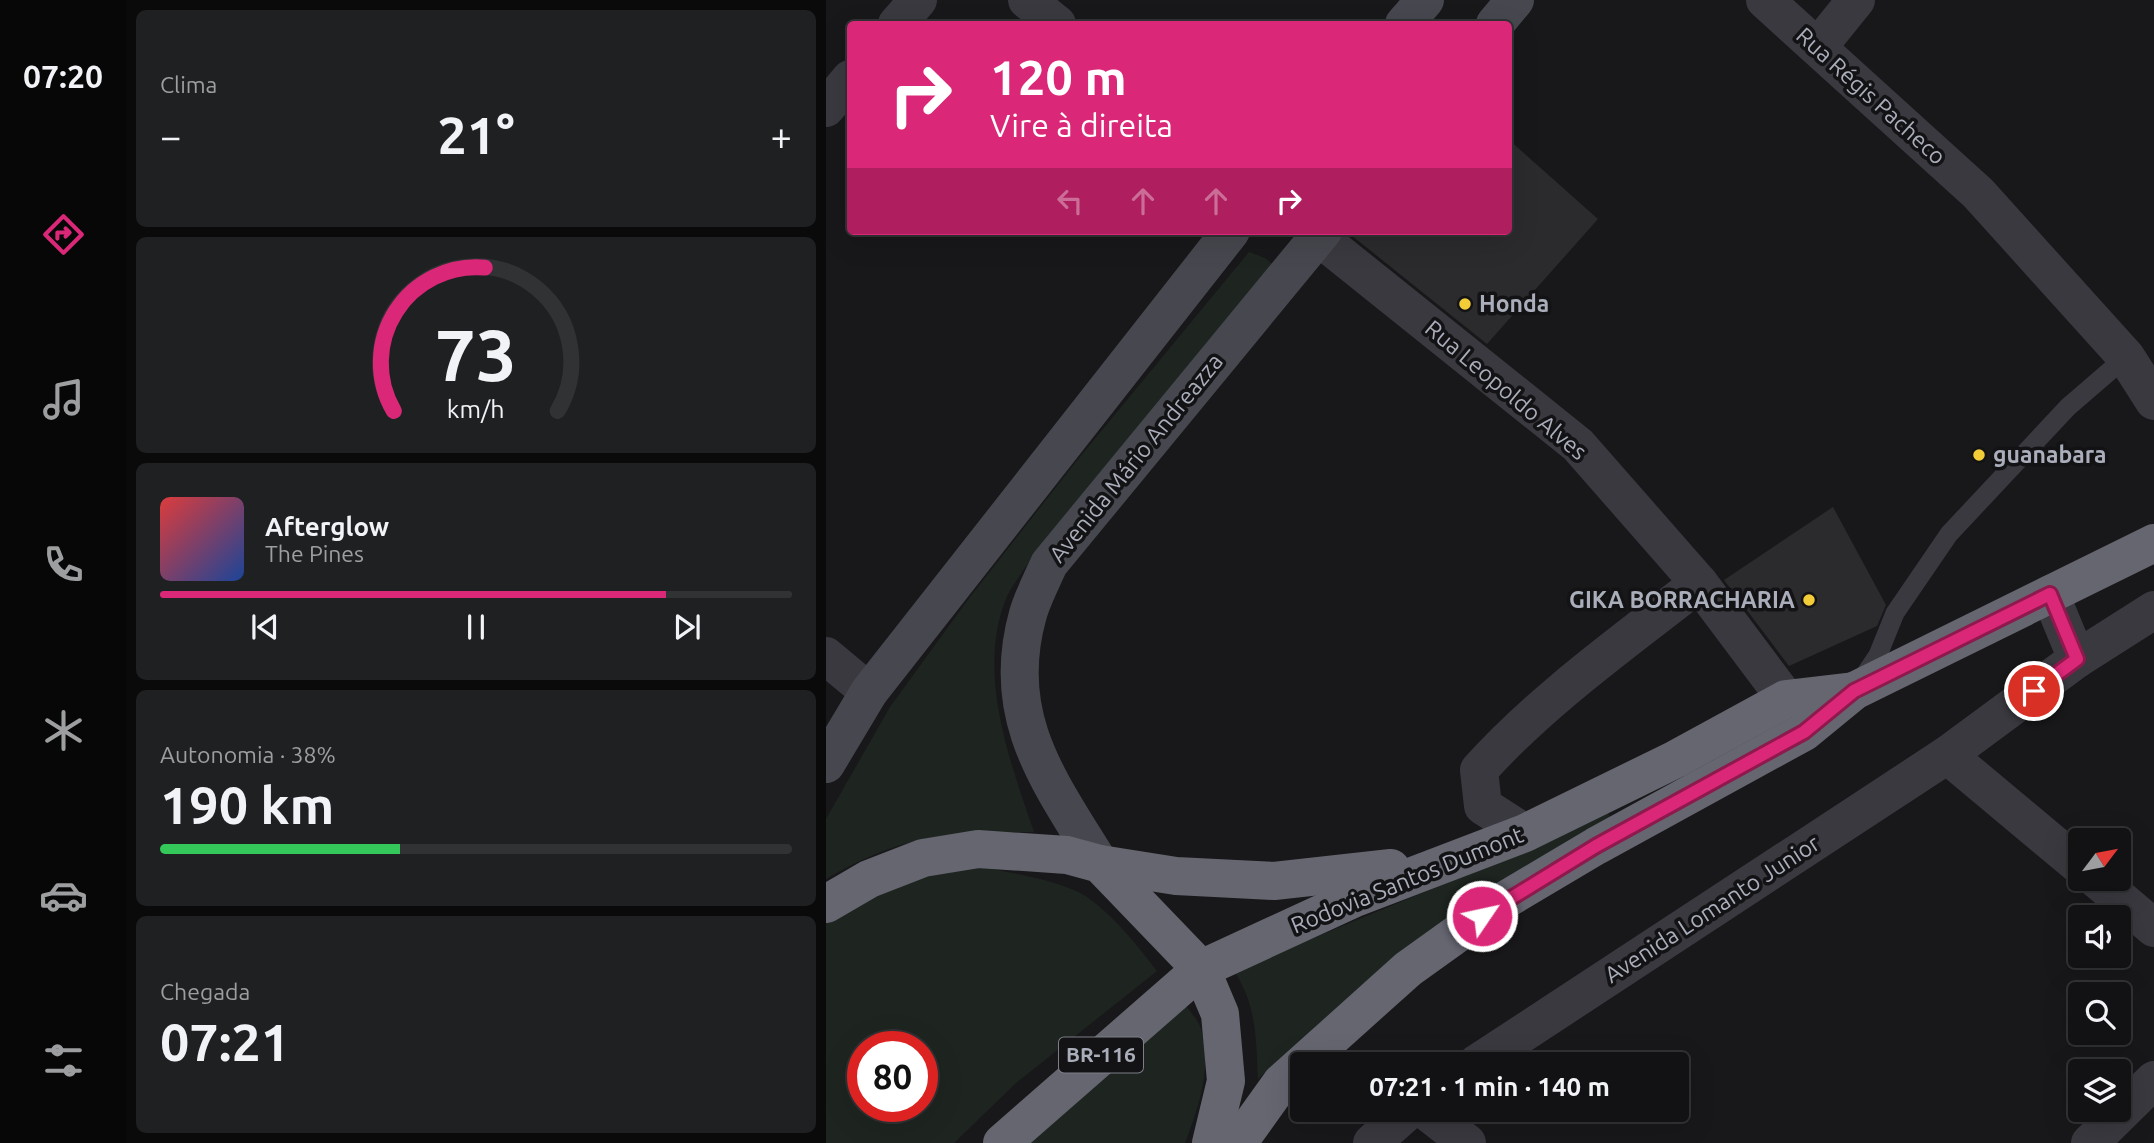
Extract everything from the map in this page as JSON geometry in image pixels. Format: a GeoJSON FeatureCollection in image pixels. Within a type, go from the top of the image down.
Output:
{"type":"FeatureCollection","features":[{"type":"Feature","properties":{"kind":"highway","name":"Rodovia Santos Dumont"},"geometry":{"type":"LineString","coordinates":[[1238,1143],[1281,1083],[1408,969],[1500,903],[1596,846],[1804,732],[1854,691],[2154,543]]}},
{"type":"Feature","properties":{"kind":"highway","name":"Rodovia Santos Dumont"},"geometry":{"type":"LineString","coordinates":[[1002,1143],[1201,968],[1355,898],[1469,856],[1525,832],[1676,759],[1786,699],[1854,691]]}},
{"type":"Feature","properties":{"kind":"highway"},"geometry":{"type":"LineString","coordinates":[[826,904],[869,879],[923,858],[978,849],[1067,855],[1100,864],[1176,876],[1274,881],[1364,873],[1469,856]]}},
{"type":"Feature","properties":{"kind":"highway"},"geometry":{"type":"LineString","coordinates":[[1100,864],[1201,968],[1220,1014],[1226,1080],[1211,1143]]}},
{"type":"Feature","properties":{"kind":"main road"},"geometry":{"type":"LineString","coordinates":[[1407,21],[1425,0]]}},
{"type":"Feature","properties":{"kind":"main road"},"geometry":{"type":"LineString","coordinates":[[1498,21],[1515,0]]}},
{"type":"Feature","properties":{"kind":"main road"},"geometry":{"type":"LineString","coordinates":[[826,764],[870,692],[1228,235]]}},
{"type":"Feature","properties":{"kind":"main road","name":"Avenida Mário Andreazza"},"geometry":{"type":"LineString","coordinates":[[1100,864],[1038,758],[1021,713],[1020,661],[1028,614],[1049,564],[1315,235]]}},
{"type":"Feature","properties":{"kind":"street"},"geometry":{"type":"LineString","coordinates":[[900,21],[918,0]]}},
{"type":"Feature","properties":{"kind":"street"},"geometry":{"type":"LineString","coordinates":[[1027,0],[1053,21]]}},
{"type":"Feature","properties":{"kind":"street","name":"Rua Régis Pacheco"},"geometry":{"type":"LineString","coordinates":[[1765,0],[1978,193],[2140,361],[2154,401]]}},
{"type":"Feature","properties":{"kind":"street"},"geometry":{"type":"LineString","coordinates":[[1818,47],[1856,0]]}},
{"type":"Feature","properties":{"kind":"street"},"geometry":{"type":"LineString","coordinates":[[826,108],[847,83]]}},
{"type":"Feature","properties":{"kind":"street","name":"Rua Leopoldo Alves"},"geometry":{"type":"LineString","coordinates":[[1319,235],[1578,445],[1699,583],[1786,699]]}},
{"type":"Feature","properties":{"kind":"street"},"geometry":{"type":"LineString","coordinates":[[1525,832],[1483,806],[1479,770],[1497,750],[1582,675],[1699,583]]}},
{"type":"Feature","properties":{"kind":"street"},"geometry":{"type":"LineString","coordinates":[[2050,594],[2077,659],[2154,610]]}},
{"type":"Feature","properties":{"kind":"street","name":"Avenida Lomanto Junior"},"geometry":{"type":"LineString","coordinates":[[1494,1052],[1947,755],[2077,659]]}},
{"type":"Feature","properties":{"kind":"street"},"geometry":{"type":"LineString","coordinates":[[830,670],[870,692]]}},
{"type":"Feature","properties":{"kind":"street"},"geometry":{"type":"LineString","coordinates":[[1947,755],[2068,856]]}},
{"type":"Feature","properties":{"kind":"street"},"geometry":{"type":"LineString","coordinates":[[2110,891],[2154,928]]}},
{"type":"Feature","properties":{"kind":"street"},"geometry":{"type":"LineString","coordinates":[[2090,1143],[2154,1080]]}},
{"type":"Feature","properties":{"kind":"street"},"geometry":{"type":"LineString","coordinates":[[1373,1143],[1396,1122]]}},
{"type":"Feature","properties":{"kind":"street"},"geometry":{"type":"LineString","coordinates":[[1440,1122],[1467,1143]]}},
{"type":"Feature","properties":{"kind":"lane"},"geometry":{"type":"LineString","coordinates":[[1854,691],[1878,655],[1895,613],[1949,534],[2068,407],[2140,361]]}},
{"type":"Feature","properties":{"kind":"shaded area"},"geometry":{"type":"Polygon","coordinates":[[[1249,252],[1265,258],[1282,272],[1024,569],[1005,601],[997,630],[994,659],[996,688],[1007,747],[1034,832],[951,835],[903,844],[826,879],[826,819],[890,707],[970,597],[1075,463],[1249,252]]]}},
{"type":"Feature","properties":{"kind":"shaded area"},"geometry":{"type":"Polygon","coordinates":[[[1606,810],[1613,821],[1423,937],[1355,991],[1258,1079],[1256,1037],[1251,1010],[1242,984],[1234,971],[1497,862],[1606,810]]]}},
{"type":"Feature","properties":{"kind":"shaded area"},"geometry":{"type":"Polygon","coordinates":[[[983,867],[1064,886],[1087,897],[1116,922],[1157,971],[1016,1083],[954,1143],[826,1143],[826,923],[914,873],[983,867]]]}},
{"type":"Feature","properties":{"kind":"shaded area"},"geometry":{"type":"Polygon","coordinates":[[[1186,1006],[1200,1026],[1204,1043],[1205,1072],[1199,1102],[1185,1143],[1021,1143],[1186,1006]]]}},
{"type":"Feature","properties":{"kind":"building","name":"Honda"},"geometry":{"type":"Polygon","coordinates":[[[1512,143],[1598,219],[1487,344],[1351,235],[1512,235],[1512,143]]]}},
{"type":"Feature","properties":{"kind":"building","name":"GIKA BORRACHARIA"},"geometry":{"type":"Polygon","coordinates":[[[1833,507],[1886,605],[1877,626],[1789,666],[1724,580],[1833,507]]]}},
{"type":"Feature","properties":{"kind":"place","name":"Honda"},"geometry":{"type":"Point","coordinates":[1465,304]}},
{"type":"Feature","properties":{"kind":"place","name":"guanabara"},"geometry":{"type":"Point","coordinates":[1979,455]}},
{"type":"Feature","properties":{"kind":"place","name":"GIKA BORRACHARIA"},"geometry":{"type":"Point","coordinates":[1809,600]}},
{"type":"Feature","properties":{"kind":"route"},"geometry":{"type":"LineString","coordinates":[[1482,916],[1596,846],[1804,732],[1854,691],[2050,594],[2077,659],[2034,691]]}}]}
